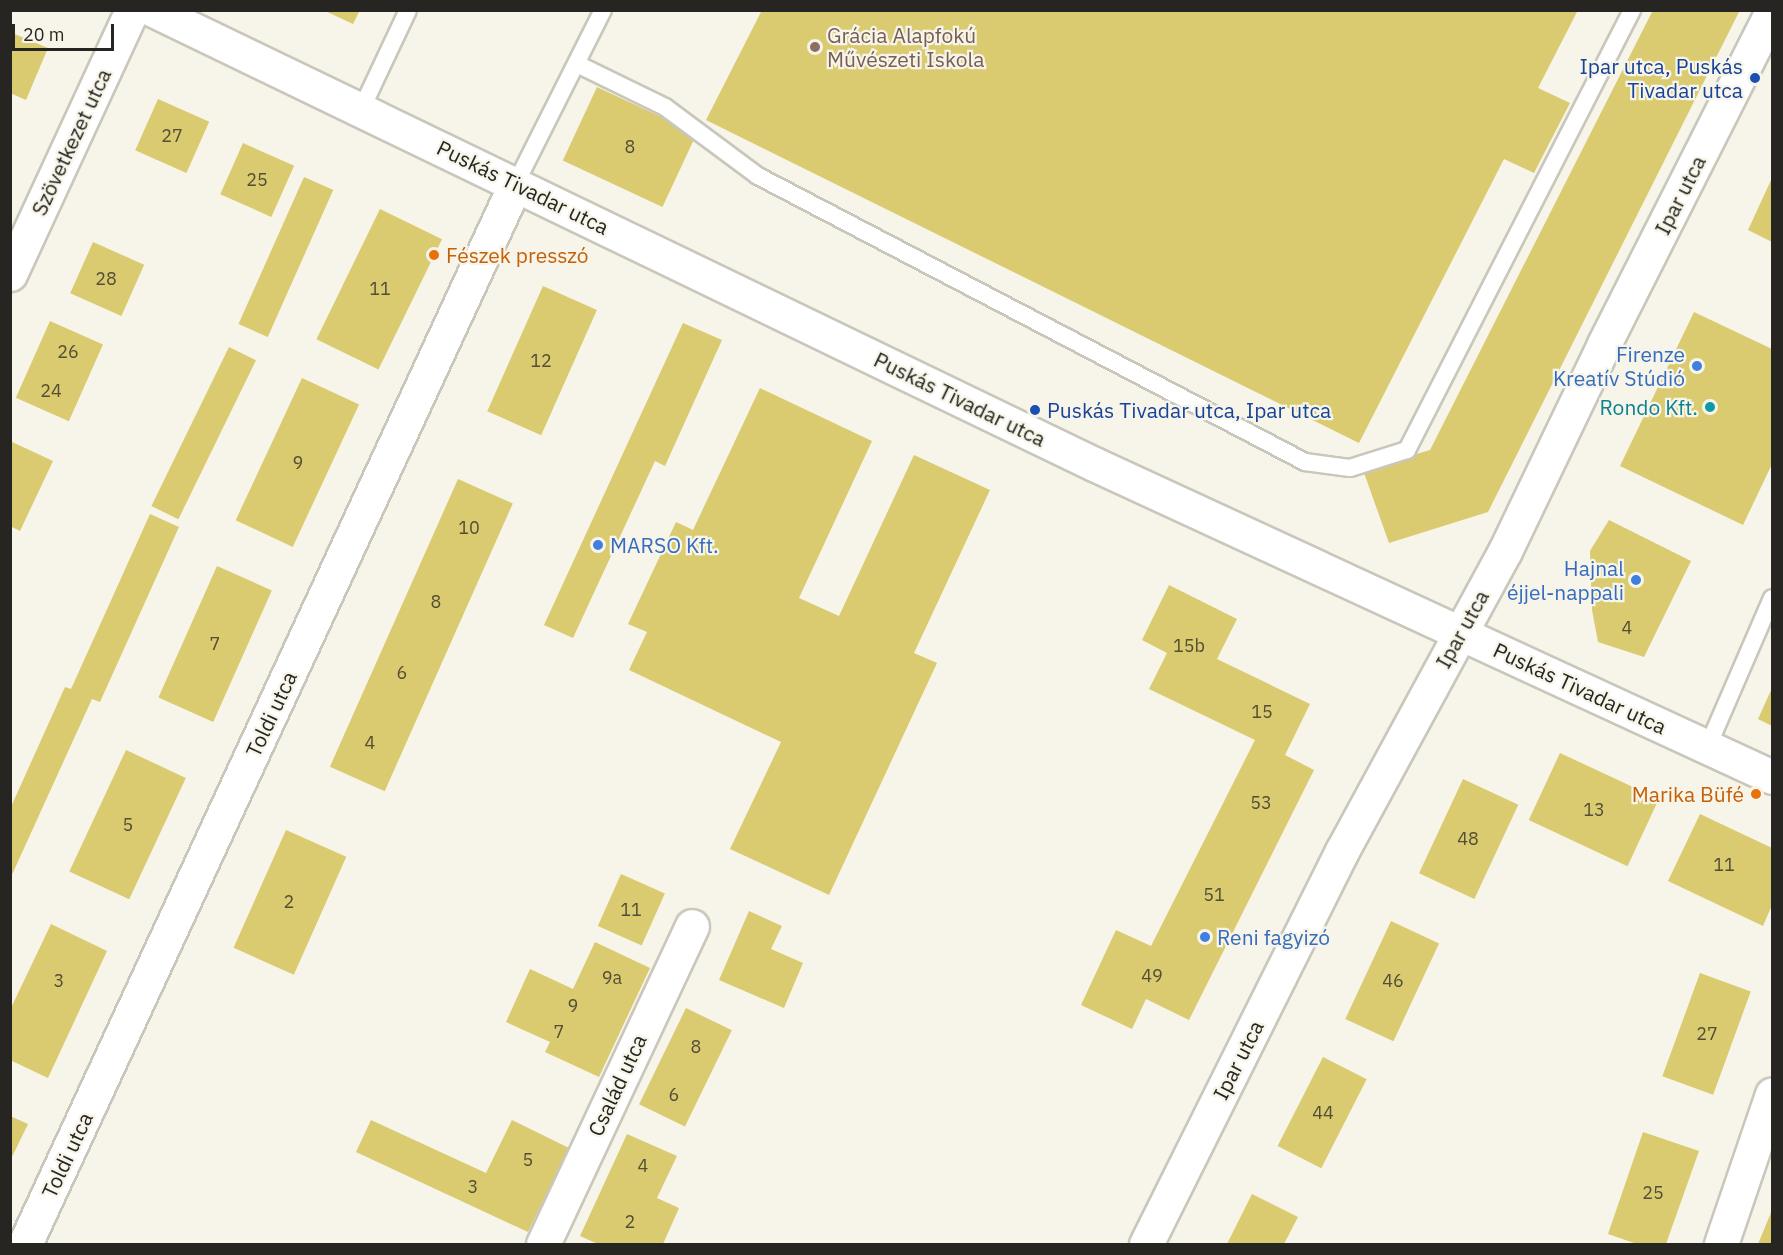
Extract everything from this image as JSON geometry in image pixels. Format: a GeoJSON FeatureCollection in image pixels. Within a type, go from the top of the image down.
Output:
{"type":"FeatureCollection","features":[{"type":"Feature","properties":{"kind":"street","name":"Szövetkezet utca"},"geometry":{"type":"LineString","coordinates":[[10,274],[132,10]]}},
{"type":"Feature","properties":{"kind":"street","name":"Puskás Tivadar utca"},"geometry":{"type":"LineString","coordinates":[[153,10],[516,183],[1094,464],[1773,777]]}},
{"type":"Feature","properties":{"kind":"street","name":"Ipar utca"},"geometry":{"type":"LineString","coordinates":[[1146,1245],[1342,851],[1505,551],[1604,344],[1773,11]]}},
{"type":"Feature","properties":{"kind":"street","name":"Toldi utca"},"geometry":{"type":"LineString","coordinates":[[25,1245],[516,183]]}},
{"type":"Feature","properties":{"kind":"street","name":"Család utca"},"geometry":{"type":"LineString","coordinates":[[543,1245],[692,926]]}},
{"type":"Feature","properties":{"kind":"street"},"geometry":{"type":"LineString","coordinates":[[1721,1245],[1773,1094]]}},
{"type":"Feature","properties":{"kind":"lane"},"geometry":{"type":"LineString","coordinates":[[362,110],[408,10]]}},
{"type":"Feature","properties":{"kind":"lane"},"geometry":{"type":"LineString","coordinates":[[516,183],[603,10]]}},
{"type":"Feature","properties":{"kind":"lane"},"geometry":{"type":"LineString","coordinates":[[577,64],[665,107],[758,176],[1305,462],[1350,468],[1407,450],[1632,10]]}},
{"type":"Feature","properties":{"kind":"lane"},"geometry":{"type":"LineString","coordinates":[[1708,746],[1773,598]]}},
{"type":"Feature","properties":{"kind":"building"},"geometry":{"type":"Polygon","coordinates":[[[323,10],[360,10],[353,24],[323,10]]]}},
{"type":"Feature","properties":{"kind":"building"},"geometry":{"type":"Polygon","coordinates":[[[762,10],[1578,10],[1538,88],[1570,103],[1534,173],[1504,159],[1359,443],[706,120],[762,10]]]}},
{"type":"Feature","properties":{"kind":"building"},"geometry":{"type":"Polygon","coordinates":[[[1653,10],[1740,10],[1488,512],[1389,543],[1363,470],[1430,450],[1653,10]]]}},
{"type":"Feature","properties":{"kind":"building"},"geometry":{"type":"Polygon","coordinates":[[[10,32],[48,48],[26,100],[10,93],[10,32]]]}},
{"type":"Feature","properties":{"kind":"building"},"geometry":{"type":"Polygon","coordinates":[[[597,87],[697,133],[662,207],[563,160],[597,87]]]}},
{"type":"Feature","properties":{"kind":"building"},"geometry":{"type":"Polygon","coordinates":[[[158,99],[209,122],[186,173],[135,150],[158,99]]]}},
{"type":"Feature","properties":{"kind":"building"},"geometry":{"type":"Polygon","coordinates":[[[243,143],[294,166],[271,217],[220,194],[243,143]]]}},
{"type":"Feature","properties":{"kind":"building"},"geometry":{"type":"Polygon","coordinates":[[[304,177],[333,190],[268,337],[239,324],[304,177]]]}},
{"type":"Feature","properties":{"kind":"building"},"geometry":{"type":"Polygon","coordinates":[[[1772,178],[1772,242],[1748,230],[1772,178]]]}},
{"type":"Feature","properties":{"kind":"building"},"geometry":{"type":"Polygon","coordinates":[[[380,209],[442,239],[378,370],[316,339],[380,209]]]}},
{"type":"Feature","properties":{"kind":"building"},"geometry":{"type":"Polygon","coordinates":[[[93,242],[144,265],[121,316],[70,293],[93,242]]]}},
{"type":"Feature","properties":{"kind":"building"},"geometry":{"type":"Polygon","coordinates":[[[543,286],[597,310],[541,435],[487,411],[543,286]]]}},
{"type":"Feature","properties":{"kind":"building","name":"Rondo Kft."},"geometry":{"type":"Polygon","coordinates":[[[1694,312],[1772,349],[1772,464],[1743,525],[1620,466],[1694,312]]]}},
{"type":"Feature","properties":{"kind":"building"},"geometry":{"type":"Polygon","coordinates":[[[50,321],[103,345],[69,421],[16,398],[50,321]]]}},
{"type":"Feature","properties":{"kind":"building","name":"MARSO Kft."},"geometry":{"type":"Polygon","coordinates":[[[683,323],[722,340],[665,466],[655,461],[573,638],[544,625],[683,323]]]}},
{"type":"Feature","properties":{"kind":"building"},"geometry":{"type":"Polygon","coordinates":[[[229,347],[256,360],[178,519],[151,506],[229,347]]]}},
{"type":"Feature","properties":{"kind":"building"},"geometry":{"type":"Polygon","coordinates":[[[302,378],[359,405],[293,547],[236,520],[302,378]]]}},
{"type":"Feature","properties":{"kind":"building"},"geometry":{"type":"Polygon","coordinates":[[[760,388],[872,441],[799,598],[839,616],[914,455],[990,490],[914,653],[937,663],[829,895],[730,849],[781,742],[629,670],[647,632],[628,624],[676,522],[693,530],[760,388]]]}},
{"type":"Feature","properties":{"kind":"building"},"geometry":{"type":"Polygon","coordinates":[[[10,441],[53,461],[20,531],[10,526],[10,441]]]}},
{"type":"Feature","properties":{"kind":"building"},"geometry":{"type":"Polygon","coordinates":[[[458,479],[513,503],[385,791],[330,767],[458,479]]]}},
{"type":"Feature","properties":{"kind":"building"},"geometry":{"type":"Polygon","coordinates":[[[150,514],[179,527],[100,702],[92,699],[10,879],[10,809],[65,687],[71,689],[150,514]]]}},
{"type":"Feature","properties":{"kind":"building","name":"Hajnal éjjel-nappali"},"geometry":{"type":"Polygon","coordinates":[[[1609,520],[1691,561],[1644,657],[1598,642],[1592,610],[1590,551],[1609,520]]]}},
{"type":"Feature","properties":{"kind":"building"},"geometry":{"type":"Polygon","coordinates":[[[217,566],[272,590],[213,722],[158,698],[217,566]]]}},
{"type":"Feature","properties":{"kind":"building"},"geometry":{"type":"Polygon","coordinates":[[[1169,585],[1237,619],[1217,659],[1310,704],[1285,755],[1314,770],[1189,1020],[1146,999],[1132,1029],[1081,1005],[1116,930],[1151,946],[1255,740],[1149,689],[1167,653],[1142,640],[1169,585]]]}},
{"type":"Feature","properties":{"kind":"building"},"geometry":{"type":"Polygon","coordinates":[[[1772,688],[1772,726],[1758,719],[1772,688]]]}},
{"type":"Feature","properties":{"kind":"building"},"geometry":{"type":"Polygon","coordinates":[[[126,750],[186,778],[129,899],[69,871],[126,750]]]}},
{"type":"Feature","properties":{"kind":"building"},"geometry":{"type":"Polygon","coordinates":[[[1560,753],[1659,799],[1628,866],[1529,820],[1560,753]]]}},
{"type":"Feature","properties":{"kind":"building"},"geometry":{"type":"Polygon","coordinates":[[[1463,779],[1518,805],[1474,899],[1419,873],[1463,779]]]}},
{"type":"Feature","properties":{"kind":"building"},"geometry":{"type":"Polygon","coordinates":[[[1700,814],[1772,848],[1772,905],[1763,926],[1668,881],[1700,814]]]}},
{"type":"Feature","properties":{"kind":"building"},"geometry":{"type":"Polygon","coordinates":[[[286,830],[346,857],[294,975],[234,948],[286,830]]]}},
{"type":"Feature","properties":{"kind":"building"},"geometry":{"type":"Polygon","coordinates":[[[621,874],[665,894],[642,946],[598,926],[621,874]]]}},
{"type":"Feature","properties":{"kind":"building"},"geometry":{"type":"Polygon","coordinates":[[[749,911],[782,926],[771,949],[803,963],[784,1008],[719,980],[749,911]]]}},
{"type":"Feature","properties":{"kind":"building"},"geometry":{"type":"Polygon","coordinates":[[[1391,921],[1439,943],[1393,1041],[1345,1019],[1391,921]]]}},
{"type":"Feature","properties":{"kind":"building"},"geometry":{"type":"Polygon","coordinates":[[[51,924],[107,951],[48,1078],[10,1060],[10,1010],[51,924]]]}},
{"type":"Feature","properties":{"kind":"building"},"geometry":{"type":"Polygon","coordinates":[[[595,942],[650,968],[599,1077],[545,1052],[550,1042],[506,1022],[530,969],[573,989],[595,942]]]}},
{"type":"Feature","properties":{"kind":"building"},"geometry":{"type":"Polygon","coordinates":[[[1700,973],[1751,991],[1713,1095],[1662,1076],[1700,973]]]}},
{"type":"Feature","properties":{"kind":"building"},"geometry":{"type":"Polygon","coordinates":[[[686,1008],[732,1030],[685,1127],[639,1104],[686,1008]]]}},
{"type":"Feature","properties":{"kind":"building"},"geometry":{"type":"Polygon","coordinates":[[[1323,1057],[1367,1079],[1321,1168],[1278,1146],[1323,1057]]]}},
{"type":"Feature","properties":{"kind":"building"},"geometry":{"type":"Polygon","coordinates":[[[10,1116],[28,1124],[10,1161],[10,1116]]]}},
{"type":"Feature","properties":{"kind":"building"},"geometry":{"type":"Polygon","coordinates":[[[371,1120],[486,1173],[512,1120],[569,1148],[528,1232],[356,1152],[371,1120]]]}},
{"type":"Feature","properties":{"kind":"building"},"geometry":{"type":"Polygon","coordinates":[[[1643,1132],[1699,1151],[1666,1244],[1637,1244],[1608,1234],[1643,1132]]]}},
{"type":"Feature","properties":{"kind":"building"},"geometry":{"type":"Polygon","coordinates":[[[627,1134],[677,1156],[657,1198],[679,1208],[663,1244],[598,1244],[580,1236],[627,1134]]]}},
{"type":"Feature","properties":{"kind":"building"},"geometry":{"type":"Polygon","coordinates":[[[1252,1194],[1298,1217],[1284,1244],[1227,1244],[1252,1194]]]}},
{"type":"Feature","properties":{"kind":"building"},"geometry":{"type":"Polygon","coordinates":[[[1772,1209],[1772,1244],[1758,1244],[1770,1215],[1772,1209]]]}},
{"type":"Feature","properties":{"kind":"place","name":"Grácia Alapfokú Művészeti Iskola"},"geometry":{"type":"Point","coordinates":[815,47]}},
{"type":"Feature","properties":{"kind":"place","name":"Ipar utca, Puskás Tivadar utca"},"geometry":{"type":"Point","coordinates":[1755,78]}},
{"type":"Feature","properties":{"kind":"place","name":"Fészek presszó"},"geometry":{"type":"Point","coordinates":[434,255]}},
{"type":"Feature","properties":{"kind":"place","name":"Firenze Kreatív Stúdió"},"geometry":{"type":"Point","coordinates":[1697,366]}},
{"type":"Feature","properties":{"kind":"place","name":"Rondo Kft."},"geometry":{"type":"Point","coordinates":[1710,407]}},
{"type":"Feature","properties":{"kind":"place","name":"Puskás Tivadar utca, Ipar utca"},"geometry":{"type":"Point","coordinates":[1035,410]}},
{"type":"Feature","properties":{"kind":"place","name":"MARSO Kft."},"geometry":{"type":"Point","coordinates":[598,545]}},
{"type":"Feature","properties":{"kind":"place","name":"Hajnal éjjel-nappali"},"geometry":{"type":"Point","coordinates":[1636,580]}},
{"type":"Feature","properties":{"kind":"place","name":"Marika Büfé"},"geometry":{"type":"Point","coordinates":[1756,794]}},
{"type":"Feature","properties":{"kind":"place","name":"Reni fagyizó"},"geometry":{"type":"Point","coordinates":[1205,937]}}]}
